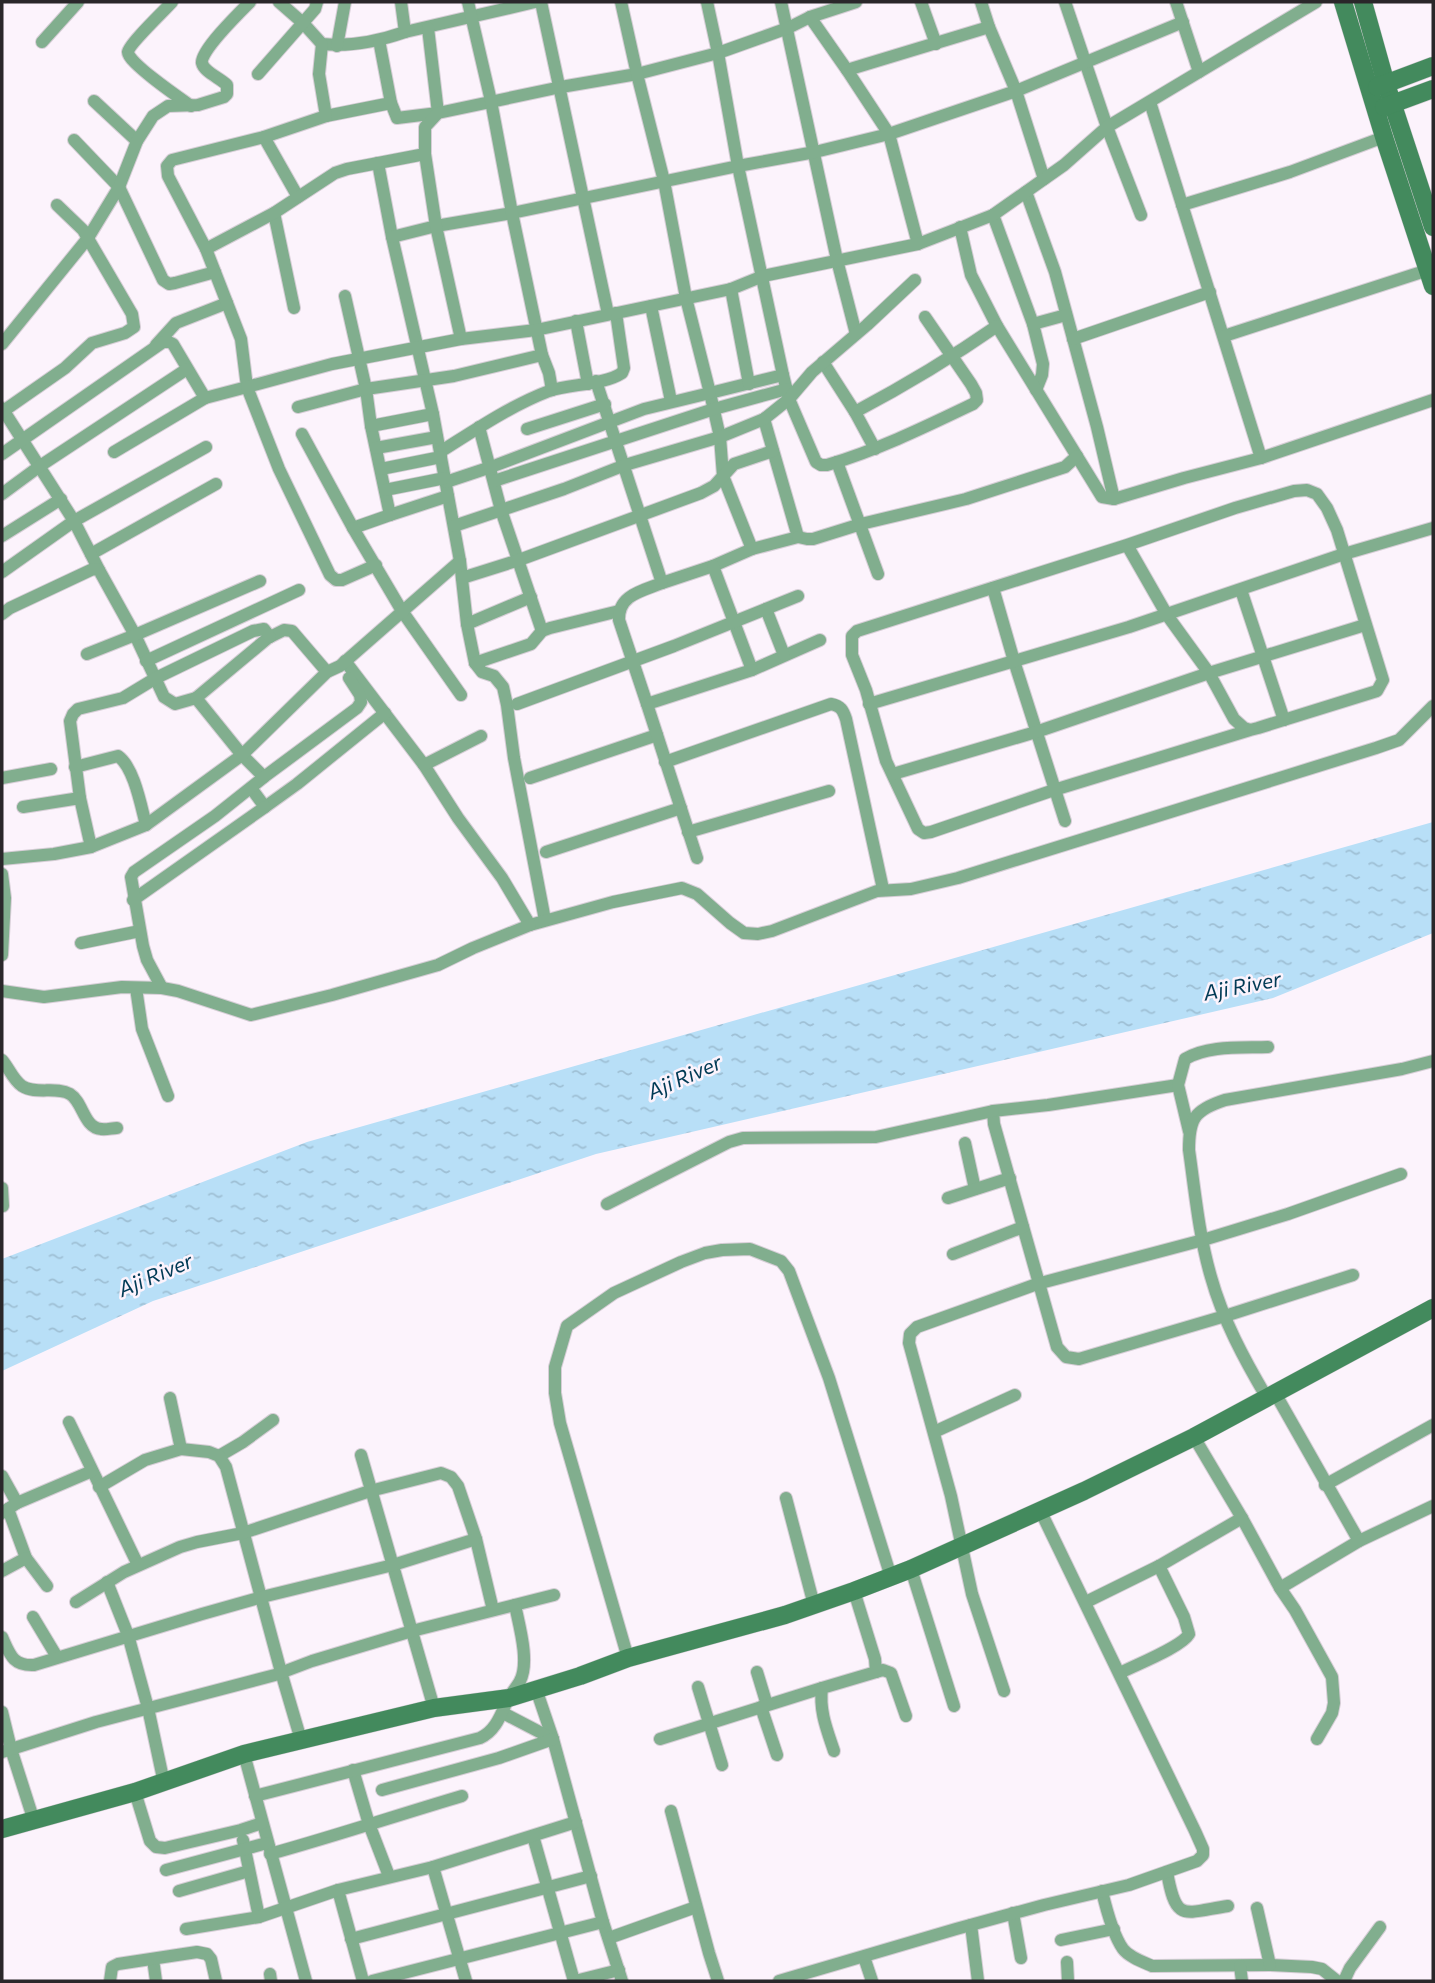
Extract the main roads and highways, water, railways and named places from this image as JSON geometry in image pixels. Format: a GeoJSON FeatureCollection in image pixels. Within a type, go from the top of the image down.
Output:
{"type":"FeatureCollection","features":[{"type":"Feature","properties":{"kind":"main road"},"geometry":{"type":"LineString","coordinates":[[1343,2],[1433,227]]}},
{"type":"Feature","properties":{"kind":"main road"},"geometry":{"type":"LineString","coordinates":[[1363,2],[1378,87]]}},
{"type":"Feature","properties":{"kind":"main road"},"geometry":{"type":"LineString","coordinates":[[1378,87],[1433,66]]}},
{"type":"Feature","properties":{"kind":"main road"},"geometry":{"type":"LineString","coordinates":[[1385,107],[1433,89]]}},
{"type":"Feature","properties":{"kind":"main road"},"geometry":{"type":"LineString","coordinates":[[1385,107],[1384,137],[1431,278]]}},
{"type":"Feature","properties":{"kind":"main road"},"geometry":{"type":"LineString","coordinates":[[2,1829],[135,1792],[244,1754],[434,1708],[506,1705],[536,1689],[620,1661],[785,1615],[855,1591],[911,1569],[1084,1491],[1194,1437],[1433,1308]]}},
{"type":"Feature","properties":{"kind":"water","name":"Aji River"},"geometry":{"type":"Polygon","coordinates":[[[1433,822],[1433,933],[1273,998],[596,1154],[153,1301],[2,1371],[2,1259],[307,1142],[1433,822]]]}}]}
